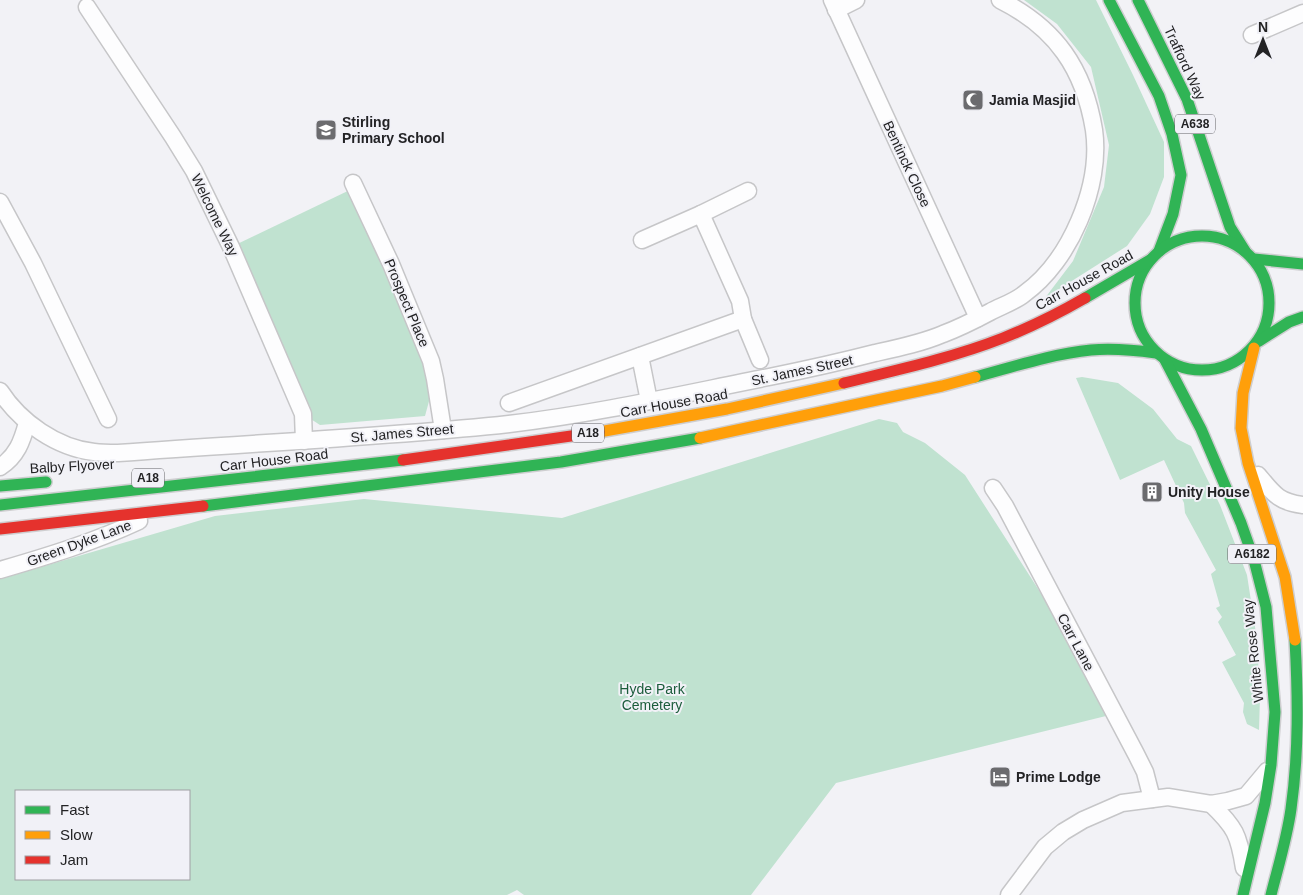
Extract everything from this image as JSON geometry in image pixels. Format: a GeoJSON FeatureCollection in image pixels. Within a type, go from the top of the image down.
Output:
{"type":"FeatureCollection","features":[{"type":"Feature","properties":{"kind":"highway","name":"A638"},"geometry":{"type":"LineString","coordinates":[[1110,0],[1159,96],[1172,134],[1181,175],[1173,214],[1159,251]]}},
{"type":"Feature","properties":{"kind":"highway","name":"Trafford Way"},"geometry":{"type":"LineString","coordinates":[[1138,0],[1187,99],[1230,227],[1245,250]]}},
{"type":"Feature","properties":{"kind":"highway"},"geometry":{"type":"LineString","coordinates":[[1256,345],[1267,324],[1270,303],[1264,275],[1254,259],[1245,250],[1221,238],[1192,236],[1172,242],[1150,260],[1137,286],[1135,309],[1141,332],[1161,357],[1183,368],[1200,370],[1224,367],[1243,358],[1256,345],[1289,322],[1303,317]]}},
{"type":"Feature","properties":{"kind":"highway"},"geometry":{"type":"LineString","coordinates":[[1254,259],[1303,264]]}},
{"type":"Feature","properties":{"kind":"highway","name":"Carr House Road"},"geometry":{"type":"LineString","coordinates":[[0,505],[296,474],[645,425],[760,403],[927,363],[1001,338],[1060,313],[1150,260]]}},
{"type":"Feature","properties":{"kind":"highway","name":"A6182"},"geometry":{"type":"LineString","coordinates":[[1256,345],[1242,393],[1240,428],[1248,463],[1285,577],[1295,631],[1300,693],[1297,813],[1271,895]]}},
{"type":"Feature","properties":{"kind":"highway","name":"A18"},"geometry":{"type":"LineString","coordinates":[[0,529],[157,512],[561,462],[688,441],[942,386],[1055,356],[1090,350],[1122,349],[1161,357]]}},
{"type":"Feature","properties":{"kind":"highway","name":"White Rose Way"},"geometry":{"type":"LineString","coordinates":[[1161,357],[1201,429],[1241,523],[1254,560],[1266,607],[1272,658],[1275,712],[1271,765],[1265,803],[1245,888]]}},
{"type":"Feature","properties":{"kind":"highway","name":"Balby Flyover"},"geometry":{"type":"LineString","coordinates":[[128,479],[296,474]]}},
{"type":"Feature","properties":{"kind":"highway","name":"Balby Flyover"},"geometry":{"type":"LineString","coordinates":[[0,486],[59,481]]}},
{"type":"Feature","properties":{"kind":"street","name":"Bentinck Close"},"geometry":{"type":"LineString","coordinates":[[856,0],[834,5],[978,318]]}},
{"type":"Feature","properties":{"kind":"street","name":"St. James Street"},"geometry":{"type":"LineString","coordinates":[[0,391],[16,412],[27,422],[55,439],[93,452],[118,453],[304,441],[511,424],[649,401],[800,371],[896,348],[943,334],[1021,296],[1041,281],[1061,257],[1076,229],[1085,206],[1091,181],[1095,140],[1085,91],[1074,67],[1060,44],[1018,9],[1000,0]]}},
{"type":"Feature","properties":{"kind":"street","name":"Welcome Way"},"geometry":{"type":"LineString","coordinates":[[87,7],[173,137],[201,185],[231,247],[297,399],[303,414],[304,441]]}},
{"type":"Feature","properties":{"kind":"street"},"geometry":{"type":"LineString","coordinates":[[1252,35],[1303,13]]}},
{"type":"Feature","properties":{"kind":"street","name":"Prospect Place"},"geometry":{"type":"LineString","coordinates":[[353,183],[391,264],[431,360],[443,430]]}},
{"type":"Feature","properties":{"kind":"street"},"geometry":{"type":"LineString","coordinates":[[642,240],[748,191]]}},
{"type":"Feature","properties":{"kind":"street"},"geometry":{"type":"LineString","coordinates":[[0,202],[33,263],[108,419]]}},
{"type":"Feature","properties":{"kind":"street"},"geometry":{"type":"LineString","coordinates":[[701,214],[740,301],[744,319],[760,360]]}},
{"type":"Feature","properties":{"kind":"street"},"geometry":{"type":"LineString","coordinates":[[508,403],[744,319]]}},
{"type":"Feature","properties":{"kind":"street"},"geometry":{"type":"LineString","coordinates":[[640,356],[649,401]]}},
{"type":"Feature","properties":{"kind":"street"},"geometry":{"type":"LineString","coordinates":[[0,467],[12,458],[22,442],[27,422]]}},
{"type":"Feature","properties":{"kind":"street"},"geometry":{"type":"LineString","coordinates":[[1248,463],[1277,497],[1290,504],[1303,505]]}},
{"type":"Feature","properties":{"kind":"street","name":"Carr Lane"},"geometry":{"type":"LineString","coordinates":[[993,488],[1010,514],[1136,754],[1145,772],[1152,799]]}},
{"type":"Feature","properties":{"kind":"street","name":"Green Dyke Lane"},"geometry":{"type":"LineString","coordinates":[[0,570],[101,538],[157,512]]}},
{"type":"Feature","properties":{"kind":"street"},"geometry":{"type":"LineString","coordinates":[[1009,895],[1045,846],[1083,820],[1122,803],[1168,797],[1211,804],[1246,796],[1271,765]]}},
{"type":"Feature","properties":{"kind":"street"},"geometry":{"type":"LineString","coordinates":[[1211,804],[1228,820],[1237,835],[1242,850],[1245,888]]}},
{"type":"Feature","properties":{"kind":"green space"},"geometry":{"type":"Polygon","coordinates":[[[1024,0],[1096,0],[1164,142],[1164,177],[1150,214],[1127,246],[1045,298],[1073,261],[1104,187],[1109,145],[1091,67],[1057,24],[1024,0]]]}},
{"type":"Feature","properties":{"kind":"green space"},"geometry":{"type":"Polygon","coordinates":[[[354,188],[435,379],[425,416],[320,425],[303,414],[231,247],[354,188]]]}},
{"type":"Feature","properties":{"kind":"green space"},"geometry":{"type":"Polygon","coordinates":[[[1082,377],[1118,383],[1153,409],[1177,439],[1191,446],[1220,505],[1247,575],[1257,640],[1260,697],[1259,730],[1247,724],[1243,712],[1244,703],[1222,662],[1236,655],[1218,622],[1222,617],[1216,608],[1220,606],[1211,574],[1216,570],[1185,513],[1184,503],[1164,460],[1120,480],[1076,378],[1082,377]]]}},
{"type":"Feature","properties":{"kind":"green space","name":"Hyde Park Cemetery"},"geometry":{"type":"Polygon","coordinates":[[[879,419],[897,423],[903,432],[925,443],[965,475],[1096,679],[1114,714],[836,783],[751,895],[524,895],[517,890],[507,895],[0,895],[0,579],[215,516],[364,499],[562,518],[879,419]]]}},
{"type":"Feature","properties":{"kind":"traffic: fast"},"geometry":{"type":"LineString","coordinates":[[1109,0],[1159,96],[1172,134],[1181,175],[1173,214],[1159,251]]}},
{"type":"Feature","properties":{"kind":"traffic: fast"},"geometry":{"type":"LineString","coordinates":[[1138,0],[1187,99],[1230,227],[1245,251]]}},
{"type":"Feature","properties":{"kind":"traffic: fast"},"geometry":{"type":"LineString","coordinates":[[1202,236],[1228,241],[1239,247],[1249,256],[1258,266],[1264,277],[1269,303],[1264,329],[1258,340],[1249,350],[1239,359],[1228,365],[1202,370],[1176,365],[1165,359],[1155,350],[1146,340],[1140,329],[1135,303],[1140,277],[1146,266],[1155,256],[1165,247],[1176,241],[1202,236]]}},
{"type":"Feature","properties":{"kind":"traffic: fast"},"geometry":{"type":"LineString","coordinates":[[1254,259],[1303,264]]}},
{"type":"Feature","properties":{"kind":"traffic: fast"},"geometry":{"type":"LineString","coordinates":[[1085,298],[1150,260]]}},
{"type":"Feature","properties":{"kind":"traffic: fast"},"geometry":{"type":"LineString","coordinates":[[1259,341],[1289,322],[1303,317]]}},
{"type":"Feature","properties":{"kind":"traffic: fast"},"geometry":{"type":"LineString","coordinates":[[975,377],[1032,361],[1076,352],[1115,349],[1156,353]]}},
{"type":"Feature","properties":{"kind":"traffic: fast"},"geometry":{"type":"LineString","coordinates":[[1165,360],[1201,429],[1241,523],[1254,560],[1266,607],[1275,712],[1271,765],[1265,803],[1243,895]]}},
{"type":"Feature","properties":{"kind":"traffic: fast"},"geometry":{"type":"LineString","coordinates":[[203,506],[561,462],[700,438]]}},
{"type":"Feature","properties":{"kind":"traffic: fast"},"geometry":{"type":"LineString","coordinates":[[0,505],[403,460]]}},
{"type":"Feature","properties":{"kind":"traffic: fast"},"geometry":{"type":"LineString","coordinates":[[0,486],[46,482]]}},
{"type":"Feature","properties":{"kind":"traffic: fast"},"geometry":{"type":"LineString","coordinates":[[1271,895],[1287,831],[1294,788],[1297,724],[1295,640]]}},
{"type":"Feature","properties":{"kind":"traffic: slow"},"geometry":{"type":"LineString","coordinates":[[1254,348],[1243,393],[1241,428],[1248,463],[1285,577],[1295,640]]}},
{"type":"Feature","properties":{"kind":"traffic: slow"},"geometry":{"type":"LineString","coordinates":[[700,438],[942,386],[975,377]]}},
{"type":"Feature","properties":{"kind":"traffic: slow"},"geometry":{"type":"LineString","coordinates":[[599,432],[727,409],[844,383]]}},
{"type":"Feature","properties":{"kind":"traffic: jam"},"geometry":{"type":"LineString","coordinates":[[844,383],[924,363],[984,345],[1013,334],[1085,298]]}},
{"type":"Feature","properties":{"kind":"traffic: jam"},"geometry":{"type":"LineString","coordinates":[[403,460],[599,432]]}},
{"type":"Feature","properties":{"kind":"traffic: jam"},"geometry":{"type":"LineString","coordinates":[[0,529],[203,506]]}},
{"type":"Feature","properties":{"kind":"place","name":"Jamia Masjid"},"geometry":{"type":"Point","coordinates":[973,100]}},
{"type":"Feature","properties":{"kind":"place","name":"Stirling Primary School"},"geometry":{"type":"Point","coordinates":[326,130]}},
{"type":"Feature","properties":{"kind":"place","name":"Unity House"},"geometry":{"type":"Point","coordinates":[1152,492]}},
{"type":"Feature","properties":{"kind":"place","name":"Prime Lodge"},"geometry":{"type":"Point","coordinates":[1000,777]}}]}
